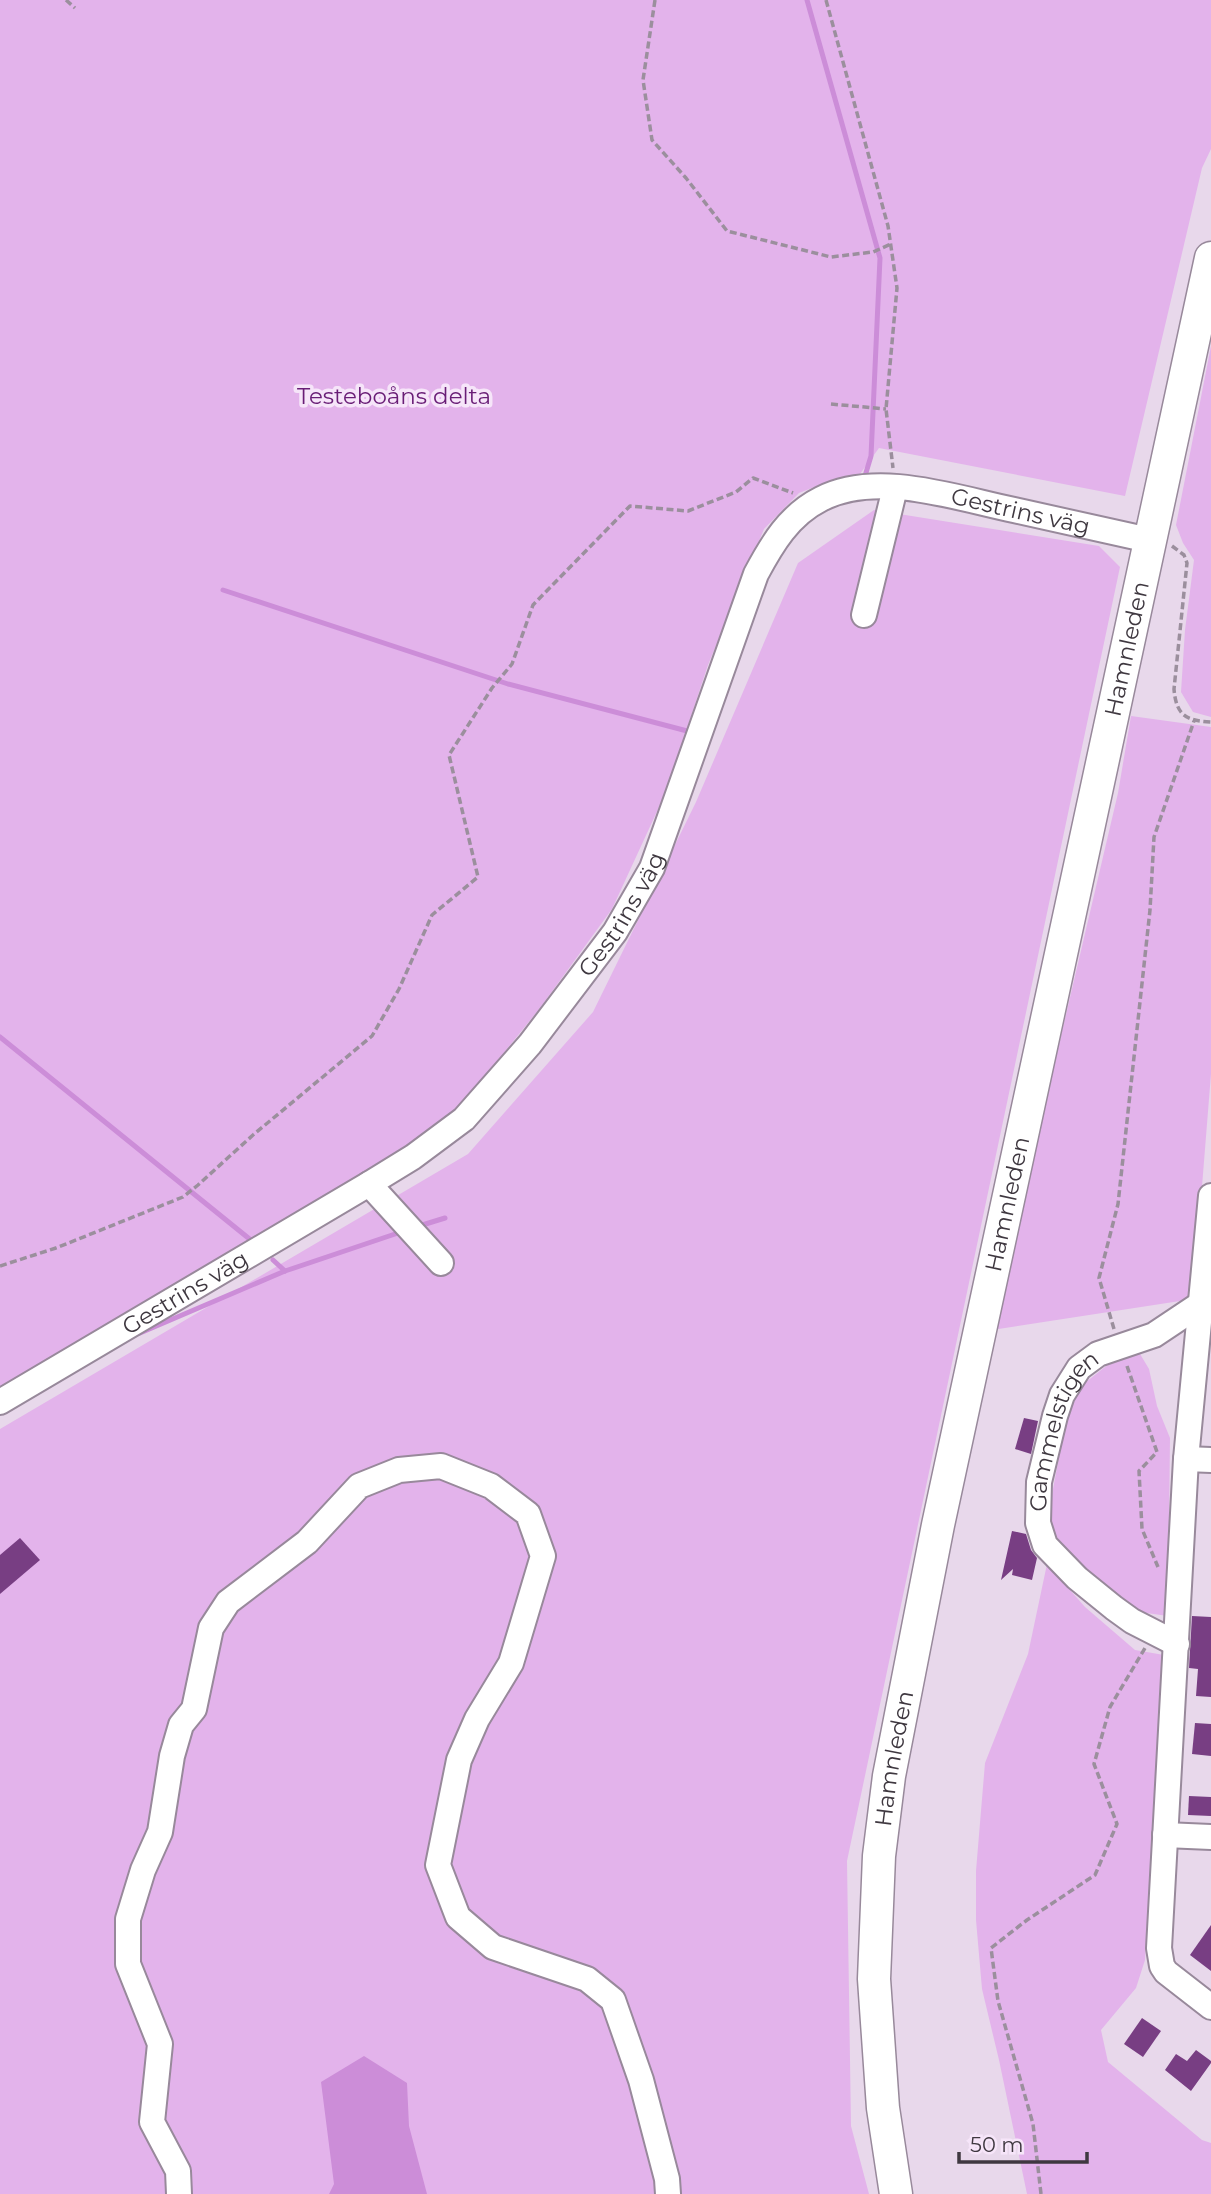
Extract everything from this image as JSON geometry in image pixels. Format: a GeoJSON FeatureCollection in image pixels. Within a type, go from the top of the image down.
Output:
{"type":"FeatureCollection","features":[{"type":"Feature","properties":{"kind":"main road","name":"Hamnleden"},"geometry":{"type":"LineString","coordinates":[[898,2194],[880,2084],[874,1979],[879,1856],[889,1776],[930,1564],[1211,258]]}},
{"type":"Feature","properties":{"kind":"street","name":"Gestrins väg"},"geometry":{"type":"LineString","coordinates":[[0,1402],[369,1184],[413,1157],[464,1119],[530,1044],[615,932],[652,868],[756,574],[771,545],[789,523],[821,499],[860,487],[911,488],[1149,540]]}},
{"type":"Feature","properties":{"kind":"street"},"geometry":{"type":"LineString","coordinates":[[864,615],[895,488]]}},
{"type":"Feature","properties":{"kind":"street"},"geometry":{"type":"LineString","coordinates":[[369,1184],[441,1263]]}},
{"type":"Feature","properties":{"kind":"street"},"geometry":{"type":"LineString","coordinates":[[1211,1196],[1186,1459],[1159,1956],[1170,1977],[1211,2007]]}},
{"type":"Feature","properties":{"kind":"street","name":"Gammelstigen"},"geometry":{"type":"LineString","coordinates":[[1177,1644],[1114,1608],[1077,1578],[1045,1545],[1038,1523],[1039,1482],[1062,1395],[1085,1363],[1098,1354],[1154,1335],[1199,1305]]}},
{"type":"Feature","properties":{"kind":"street"},"geometry":{"type":"LineString","coordinates":[[1186,1459],[1211,1460]]}},
{"type":"Feature","properties":{"kind":"street"},"geometry":{"type":"LineString","coordinates":[[179,2194],[178,2171],[152,2122],[160,2044],[128,1964],[128,1919],[143,1870],[160,1832],[172,1756],[181,1725],[194,1709],[211,1628],[228,1602],[307,1542],[359,1486],[399,1470],[441,1466],[491,1486],[528,1514],[544,1556],[511,1663],[477,1719],[459,1760],[438,1865],[458,1917],[493,1947],[587,1979],[613,2000],[641,2080],[667,2179],[668,2194]]}},
{"type":"Feature","properties":{"kind":"street"},"geometry":{"type":"LineString","coordinates":[[1166,1835],[1211,1838]]}},
{"type":"Feature","properties":{"kind":"path"},"geometry":{"type":"LineString","coordinates":[[66,0],[75,8]]}},
{"type":"Feature","properties":{"kind":"path"},"geometry":{"type":"LineString","coordinates":[[655,0],[643,80],[652,140],[727,231],[831,257],[873,252],[891,244]]}},
{"type":"Feature","properties":{"kind":"path"},"geometry":{"type":"LineString","coordinates":[[826,0],[891,244],[897,288],[886,409],[895,488]]}},
{"type":"Feature","properties":{"kind":"path"},"geometry":{"type":"LineString","coordinates":[[831,404],[886,409]]}},
{"type":"Feature","properties":{"kind":"path"},"geometry":{"type":"LineString","coordinates":[[0,1266],[56,1248],[183,1197],[372,1036],[400,989],[432,915],[478,877],[449,755],[492,688],[512,664],[533,605],[630,506],[688,511],[736,492],[753,478],[799,494]]}},
{"type":"Feature","properties":{"kind":"path"},"geometry":{"type":"LineString","coordinates":[[1149,540],[1178,550],[1187,563],[1175,701],[1187,718],[1211,722]]}},
{"type":"Feature","properties":{"kind":"path"},"geometry":{"type":"LineString","coordinates":[[1163,1578],[1142,1529],[1139,1471],[1157,1452],[1099,1278],[1118,1203],[1150,910],[1154,837],[1194,721]]}},
{"type":"Feature","properties":{"kind":"path"},"geometry":{"type":"LineString","coordinates":[[1041,2194],[1033,2124],[998,2001],[991,1948],[1027,1920],[1096,1875],[1117,1824],[1094,1765],[1110,1707],[1154,1632]]}},
{"type":"Feature","properties":{"kind":"green space","name":"Testeboåns delta"},"geometry":{"type":"Polygon","coordinates":[[[0,0],[1211,0],[1211,149],[1202,168],[1125,496],[879,448],[860,474],[832,480],[799,493],[764,529],[708,665],[666,792],[612,909],[540,1008],[458,1110],[372,1173],[0,1390],[0,0]]]}},
{"type":"Feature","properties":{"kind":"green space"},"geometry":{"type":"Polygon","coordinates":[[[1211,346],[1211,717],[1193,712],[1181,692],[1194,560],[1176,525],[1211,346]]]}},
{"type":"Feature","properties":{"kind":"green space"},"geometry":{"type":"Polygon","coordinates":[[[874,510],[1099,546],[1120,567],[847,1861],[851,2126],[869,2194],[0,2194],[0,1429],[468,1154],[593,1012],[696,802],[798,563],[874,510]]]}},
{"type":"Feature","properties":{"kind":"green space"},"geometry":{"type":"Polygon","coordinates":[[[1131,716],[1211,727],[1211,1074],[1193,1299],[992,1330],[1118,793],[1131,716]]]}},
{"type":"Feature","properties":{"kind":"green space"},"geometry":{"type":"Polygon","coordinates":[[[1140,1354],[1149,1369],[1157,1406],[1170,1438],[1168,1616],[1125,1610],[1093,1583],[1046,1526],[1071,1394],[1115,1359],[1140,1354]]]}},
{"type":"Feature","properties":{"kind":"green space"},"geometry":{"type":"Polygon","coordinates":[[[1047,1564],[1085,1607],[1135,1650],[1164,1655],[1145,1960],[1136,1988],[1101,2030],[1108,2062],[1202,2140],[1211,2143],[1211,2194],[1027,2194],[982,1989],[976,1920],[976,1871],[985,1763],[1028,1654],[1047,1564]]]}},
{"type":"Feature","properties":{"kind":"shaded area"},"geometry":{"type":"Polygon","coordinates":[[[364,2056],[407,2083],[409,2126],[427,2194],[329,2194],[334,2184],[321,2082],[364,2056]]]}},
{"type":"Feature","properties":{"kind":"building"},"geometry":{"type":"Polygon","coordinates":[[[1024,1418],[1038,1421],[1031,1454],[1015,1449],[1024,1418]]]}},
{"type":"Feature","properties":{"kind":"building"},"geometry":{"type":"Polygon","coordinates":[[[1012,1531],[1026,1534],[1031,1550],[1037,1558],[1032,1580],[1012,1575],[1013,1569],[1001,1580],[1012,1531]]]}},
{"type":"Feature","properties":{"kind":"building"},"geometry":{"type":"Polygon","coordinates":[[[20,1538],[40,1560],[0,1594],[0,1555],[20,1538]]]}},
{"type":"Feature","properties":{"kind":"building"},"geometry":{"type":"Polygon","coordinates":[[[1192,1616],[1211,1617],[1211,1697],[1196,1696],[1198,1669],[1189,1668],[1192,1616]]]}},
{"type":"Feature","properties":{"kind":"building"},"geometry":{"type":"Polygon","coordinates":[[[1195,1723],[1211,1724],[1211,1756],[1192,1754],[1195,1723]]]}},
{"type":"Feature","properties":{"kind":"building"},"geometry":{"type":"Polygon","coordinates":[[[1189,1796],[1211,1797],[1211,1816],[1188,1815],[1189,1796]]]}},
{"type":"Feature","properties":{"kind":"building"},"geometry":{"type":"Polygon","coordinates":[[[1211,1925],[1211,1971],[1190,1955],[1211,1925]]]}},
{"type":"Feature","properties":{"kind":"building"},"geometry":{"type":"Polygon","coordinates":[[[1142,2018],[1161,2031],[1143,2057],[1124,2044],[1142,2018]]]}},
{"type":"Feature","properties":{"kind":"building"},"geometry":{"type":"Polygon","coordinates":[[[1196,2050],[1211,2063],[1191,2091],[1165,2070],[1176,2054],[1187,2061],[1196,2050]]]}},
{"type":"Feature","properties":{"kind":"waterway"},"geometry":{"type":"LineString","coordinates":[[807,0],[880,258],[871,456],[863,477]]}},
{"type":"Feature","properties":{"kind":"waterway"},"geometry":{"type":"LineString","coordinates":[[223,590],[508,684],[691,732]]}},
{"type":"Feature","properties":{"kind":"waterway"},"geometry":{"type":"LineString","coordinates":[[0,1037],[252,1241]]}},
{"type":"Feature","properties":{"kind":"waterway"},"geometry":{"type":"LineString","coordinates":[[419,1226],[445,1218]]}},
{"type":"Feature","properties":{"kind":"waterway"},"geometry":{"type":"LineString","coordinates":[[140,1333],[285,1271],[401,1232]]}},
{"type":"Feature","properties":{"kind":"waterway"},"geometry":{"type":"LineString","coordinates":[[273,1260],[285,1271]]}}]}
